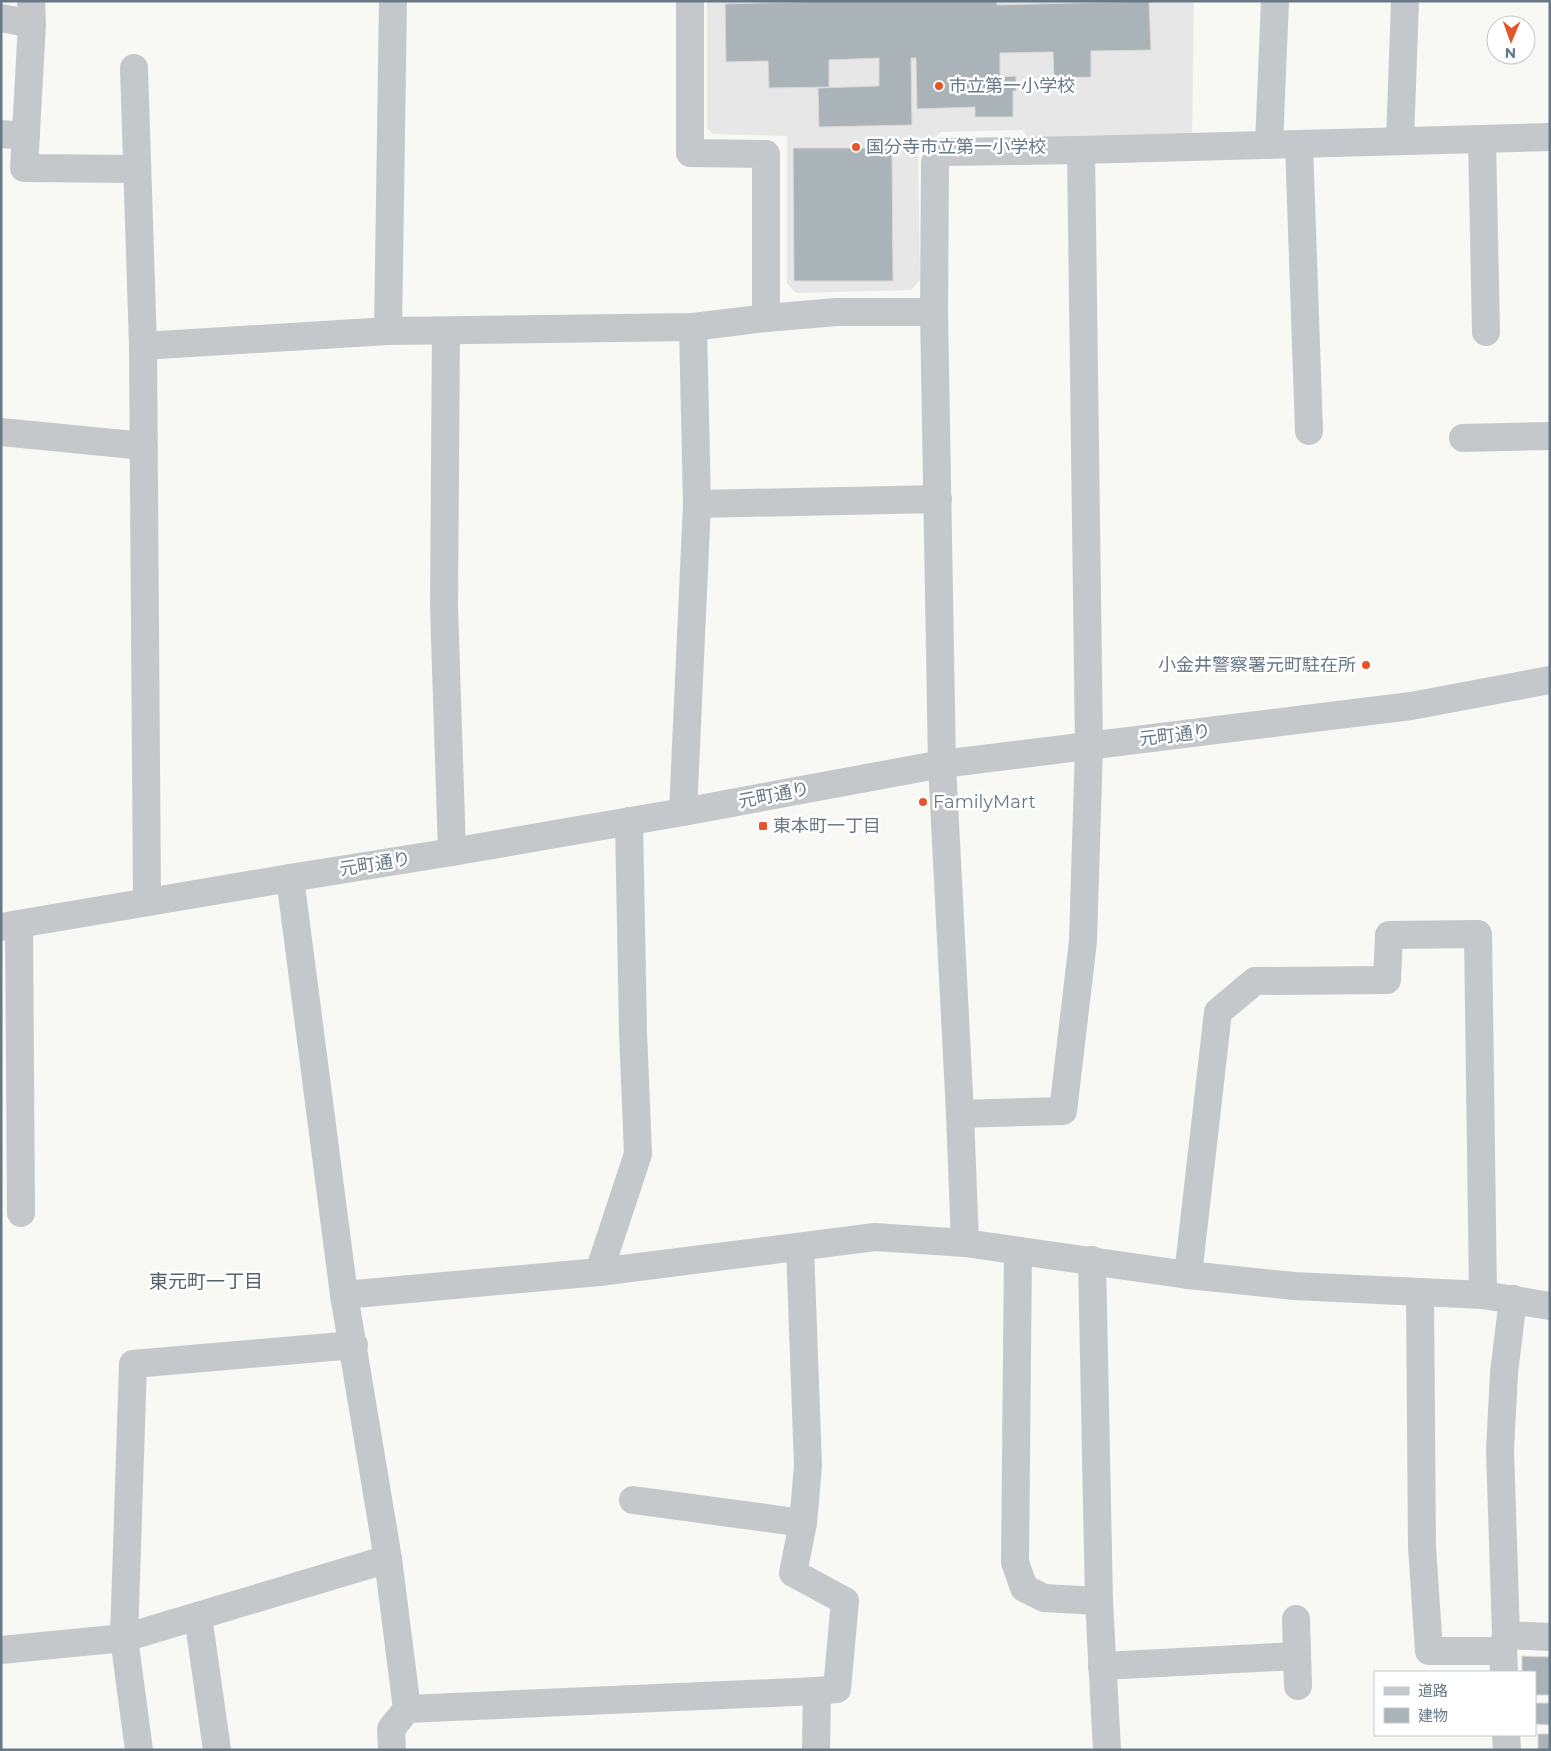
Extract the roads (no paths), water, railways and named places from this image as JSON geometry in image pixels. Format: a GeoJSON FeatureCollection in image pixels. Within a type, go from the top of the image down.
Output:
{"type":"FeatureCollection","features":[{"type":"Feature","properties":{"kind":"street"},"geometry":{"type":"LineString","coordinates":[[388,331],[393,1]]}},
{"type":"Feature","properties":{"kind":"street"},"geometry":{"type":"LineString","coordinates":[[690,1],[690,153],[766,154],[766,318]]}},
{"type":"Feature","properties":{"kind":"street"},"geometry":{"type":"LineString","coordinates":[[1269,145],[1275,1]]}},
{"type":"Feature","properties":{"kind":"street"},"geometry":{"type":"LineString","coordinates":[[1400,141],[1405,1]]}},
{"type":"Feature","properties":{"kind":"street"},"geometry":{"type":"LineString","coordinates":[[1,18],[32,12],[14,135],[24,168],[138,169]]}},
{"type":"Feature","properties":{"kind":"street"},"geometry":{"type":"LineString","coordinates":[[134,68],[143,346],[147,902]]}},
{"type":"Feature","properties":{"kind":"street"},"geometry":{"type":"LineString","coordinates":[[965,1243],[942,764],[934,312],[934,162],[943,152],[1550,137]]}},
{"type":"Feature","properties":{"kind":"street"},"geometry":{"type":"LineString","coordinates":[[1482,139],[1486,332]]}},
{"type":"Feature","properties":{"kind":"street"},"geometry":{"type":"LineString","coordinates":[[1299,144],[1309,431]]}},
{"type":"Feature","properties":{"kind":"street"},"geometry":{"type":"LineString","coordinates":[[960,1114],[1063,1111],[1083,941],[1089,746],[1081,150]]}},
{"type":"Feature","properties":{"kind":"street"},"geometry":{"type":"LineString","coordinates":[[143,346],[388,331],[693,328],[766,318],[837,312],[934,312]]}},
{"type":"Feature","properties":{"kind":"street"},"geometry":{"type":"LineString","coordinates":[[683,812],[697,504],[693,328]]}},
{"type":"Feature","properties":{"kind":"street"},"geometry":{"type":"LineString","coordinates":[[446,331],[444,607],[452,852]]}},
{"type":"Feature","properties":{"kind":"street"},"geometry":{"type":"LineString","coordinates":[[1,432],[144,446]]}},
{"type":"Feature","properties":{"kind":"street"},"geometry":{"type":"LineString","coordinates":[[1463,438],[1550,436]]}},
{"type":"Feature","properties":{"kind":"street"},"geometry":{"type":"LineString","coordinates":[[697,504],[938,499]]}},
{"type":"Feature","properties":{"kind":"street","name":"元町通り"},"geometry":{"type":"LineString","coordinates":[[10,926],[683,812],[942,764],[1412,706],[1550,680]]}},
{"type":"Feature","properties":{"kind":"street"},"geometry":{"type":"LineString","coordinates":[[599,1272],[638,1154],[633,1032],[629,821]]}},
{"type":"Feature","properties":{"kind":"street"},"geometry":{"type":"LineString","coordinates":[[290,878],[344,1295],[354,1345],[388,1559],[407,1709],[392,1729],[392,1750]]}},
{"type":"Feature","properties":{"kind":"street"},"geometry":{"type":"LineString","coordinates":[[10,926],[21,1213]]}},
{"type":"Feature","properties":{"kind":"street"},"geometry":{"type":"LineString","coordinates":[[1188,1275],[1218,1012],[1255,980],[1387,980],[1389,935],[1478,934],[1483,1295]]}},
{"type":"Feature","properties":{"kind":"street"},"geometry":{"type":"LineString","coordinates":[[344,1295],[599,1272],[875,1237],[965,1243],[1188,1275],[1294,1286],[1483,1295],[1550,1306]]}},
{"type":"Feature","properties":{"kind":"street"},"geometry":{"type":"LineString","coordinates":[[407,1709],[837,1689],[845,1601],[793,1573],[802,1523],[808,1466],[800,1247]]}},
{"type":"Feature","properties":{"kind":"street"},"geometry":{"type":"LineString","coordinates":[[1018,1250],[1016,1562],[1024,1588],[1044,1598],[1099,1601]]}},
{"type":"Feature","properties":{"kind":"street"},"geometry":{"type":"LineString","coordinates":[[1092,1260],[1099,1601],[1107,1750]]}},
{"type":"Feature","properties":{"kind":"street"},"geometry":{"type":"LineString","coordinates":[[1420,1292],[1422,1547],[1429,1651],[1504,1653],[1550,1637]]}},
{"type":"Feature","properties":{"kind":"street"},"geometry":{"type":"LineString","coordinates":[[1504,1653],[1500,1450],[1504,1373],[1513,1299]]}},
{"type":"Feature","properties":{"kind":"street"},"geometry":{"type":"LineString","coordinates":[[140,1750],[124,1638],[133,1364],[354,1345]]}},
{"type":"Feature","properties":{"kind":"street"},"geometry":{"type":"LineString","coordinates":[[633,1500],[802,1523]]}},
{"type":"Feature","properties":{"kind":"street"},"geometry":{"type":"LineString","coordinates":[[1,1650],[124,1638],[388,1559]]}},
{"type":"Feature","properties":{"kind":"street"},"geometry":{"type":"LineString","coordinates":[[198,1616],[217,1750]]}},
{"type":"Feature","properties":{"kind":"street"},"geometry":{"type":"LineString","coordinates":[[1296,1619],[1298,1686]]}},
{"type":"Feature","properties":{"kind":"street"},"geometry":{"type":"LineString","coordinates":[[1102,1666],[1297,1656]]}},
{"type":"Feature","properties":{"kind":"street"},"geometry":{"type":"LineString","coordinates":[[816,1750],[817,1691]]}},
{"type":"Feature","properties":{"kind":"street"},"geometry":{"type":"LineString","coordinates":[[1506,1736],[1507,1750]]}},
{"type":"Feature","properties":{"kind":"place","name":"市立第一小学校"},"geometry":{"type":"Point","coordinates":[939,86]}},
{"type":"Feature","properties":{"kind":"place","name":"国分寺市立第一小学校"},"geometry":{"type":"Point","coordinates":[856,147]}},
{"type":"Feature","properties":{"kind":"place","name":"小金井警察署元町駐在所"},"geometry":{"type":"Point","coordinates":[1366,665]}},
{"type":"Feature","properties":{"kind":"place","name":"FamilyMart"},"geometry":{"type":"Point","coordinates":[923,802]}},
{"type":"Feature","properties":{"kind":"place","name":"東本町一丁目"},"geometry":{"type":"Point","coordinates":[763,826]}},
{"type":"Feature","properties":{"kind":"district","name":"東元町一丁目"},"geometry":{"type":"Point","coordinates":[206,1281]}}]}
